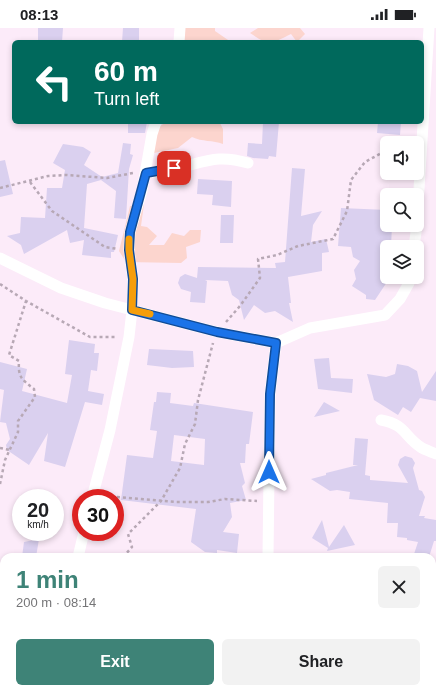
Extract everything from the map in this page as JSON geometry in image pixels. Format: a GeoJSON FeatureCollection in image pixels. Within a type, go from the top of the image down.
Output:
{"type":"FeatureCollection","features":[{"type":"Feature","properties":{"kind":"street"},"geometry":{"type":"LineString","coordinates":[[178,40],[180,28]]}},
{"type":"Feature","properties":{"kind":"street"},"geometry":{"type":"LineString","coordinates":[[424,108],[429,28]]}},
{"type":"Feature","properties":{"kind":"street"},"geometry":{"type":"LineString","coordinates":[[94,489],[110,430],[129,337],[133,279],[129,250],[132,220],[142,191],[152,134],[155,124]]}},
{"type":"Feature","properties":{"kind":"street"},"geometry":{"type":"LineString","coordinates":[[419,188],[423,124]]}},
{"type":"Feature","properties":{"kind":"street"},"geometry":{"type":"LineString","coordinates":[[146,173],[189,165],[212,158],[226,158],[248,163]]}},
{"type":"Feature","properties":{"kind":"street"},"geometry":{"type":"LineString","coordinates":[[0,258],[62,288],[132,310],[217,332],[276,343],[310,328],[385,315],[400,299],[408,284]]}},
{"type":"Feature","properties":{"kind":"street"},"geometry":{"type":"LineString","coordinates":[[268,553],[270,394],[276,343]]}},
{"type":"Feature","properties":{"kind":"street"},"geometry":{"type":"LineString","coordinates":[[381,420],[391,422],[402,428],[421,447],[436,454]]}},
{"type":"Feature","properties":{"kind":"street"},"geometry":{"type":"LineString","coordinates":[[79,553],[82,541]]}},
{"type":"Feature","properties":{"kind":"path"},"geometry":{"type":"LineString","coordinates":[[0,188],[30,182],[48,176],[66,175],[107,178],[129,173],[146,173]]}},
{"type":"Feature","properties":{"kind":"path"},"geometry":{"type":"LineString","coordinates":[[30,182],[52,211],[79,231],[105,248],[129,250]]}},
{"type":"Feature","properties":{"kind":"path"},"geometry":{"type":"LineString","coordinates":[[0,284],[26,301],[90,337],[129,337]]}},
{"type":"Feature","properties":{"kind":"path"},"geometry":{"type":"LineString","coordinates":[[0,484],[5,460],[18,432],[18,421],[35,397],[34,389],[18,374],[19,361],[9,354],[26,301]]}},
{"type":"Feature","properties":{"kind":"path"},"geometry":{"type":"LineString","coordinates":[[0,448],[10,450]]}},
{"type":"Feature","properties":{"kind":"path"},"geometry":{"type":"LineString","coordinates":[[124,499],[176,502],[208,502],[225,499],[269,503]]}},
{"type":"Feature","properties":{"kind":"shaded area"},"geometry":{"type":"Polygon","coordinates":[[[181,28],[215,28],[215,31],[228,40],[184,40],[181,28]]]}},
{"type":"Feature","properties":{"kind":"shaded area"},"geometry":{"type":"Polygon","coordinates":[[[258,28],[300,28],[305,34],[299,40],[296,40],[291,34],[279,40],[262,40],[250,33],[258,28]]]}},
{"type":"Feature","properties":{"kind":"shaded area"},"geometry":{"type":"Polygon","coordinates":[[[163,124],[220,124],[223,129],[223,144],[192,137],[178,148],[154,153],[150,134],[163,124]]]}},
{"type":"Feature","properties":{"kind":"shaded area"},"geometry":{"type":"Polygon","coordinates":[[[144,204],[141,226],[147,227],[157,236],[149,245],[164,245],[172,233],[184,236],[190,230],[201,230],[200,242],[186,247],[187,258],[181,263],[126,262],[119,251],[130,206],[144,204]]]}},
{"type":"Feature","properties":{"kind":"building"},"geometry":{"type":"Polygon","coordinates":[[[38,28],[63,28],[62,40],[38,40],[38,28]]]}},
{"type":"Feature","properties":{"kind":"building"},"geometry":{"type":"Polygon","coordinates":[[[123,28],[139,28],[139,40],[122,40],[123,28]]]}},
{"type":"Feature","properties":{"kind":"building"},"geometry":{"type":"Polygon","coordinates":[[[128,124],[147,124],[145,133],[128,133],[128,124]]]}},
{"type":"Feature","properties":{"kind":"building"},"geometry":{"type":"Polygon","coordinates":[[[263,124],[279,124],[276,157],[269,156],[268,159],[247,156],[248,143],[262,144],[263,124]]]}},
{"type":"Feature","properties":{"kind":"building"},"geometry":{"type":"Polygon","coordinates":[[[378,124],[401,124],[400,135],[377,133],[378,124]]]}},
{"type":"Feature","properties":{"kind":"building"},"geometry":{"type":"Polygon","coordinates":[[[123,143],[131,144],[130,154],[133,155],[129,169],[126,219],[114,218],[116,191],[101,180],[87,184],[84,228],[118,235],[114,252],[111,252],[111,258],[82,255],[84,240],[70,243],[67,230],[24,254],[21,245],[7,236],[20,233],[21,217],[45,218],[47,188],[62,188],[65,170],[53,163],[63,144],[83,147],[91,152],[84,165],[102,177],[118,173],[123,143]]]}},
{"type":"Feature","properties":{"kind":"building"},"geometry":{"type":"Polygon","coordinates":[[[5,160],[13,194],[0,197],[0,161],[5,160]]]}},
{"type":"Feature","properties":{"kind":"building"},"geometry":{"type":"Polygon","coordinates":[[[292,168],[305,169],[301,216],[322,211],[313,225],[311,242],[326,239],[329,252],[322,253],[322,271],[288,277],[291,303],[289,303],[293,322],[275,311],[265,313],[254,305],[244,320],[239,300],[232,295],[228,281],[205,280],[207,281],[205,303],[190,302],[191,292],[181,289],[178,283],[180,277],[185,274],[197,278],[198,267],[276,268],[275,263],[285,262],[292,168]]]}},
{"type":"Feature","properties":{"kind":"building"},"geometry":{"type":"Polygon","coordinates":[[[198,179],[232,181],[231,207],[212,205],[213,195],[197,194],[198,179]]]}},
{"type":"Feature","properties":{"kind":"building"},"geometry":{"type":"Polygon","coordinates":[[[341,208],[380,210],[380,232],[392,232],[391,240],[380,240],[380,284],[386,284],[375,300],[366,299],[366,295],[352,286],[356,279],[354,270],[360,261],[353,257],[351,247],[338,246],[341,208]]]}},
{"type":"Feature","properties":{"kind":"building"},"geometry":{"type":"Polygon","coordinates":[[[221,215],[234,215],[233,243],[220,243],[221,215]]]}},
{"type":"Feature","properties":{"kind":"building"},"geometry":{"type":"Polygon","coordinates":[[[69,340],[95,344],[94,353],[99,353],[97,371],[91,370],[88,391],[104,394],[102,405],[85,402],[65,467],[44,461],[48,433],[29,465],[7,450],[6,445],[10,439],[6,423],[0,422],[4,390],[0,389],[0,362],[27,369],[22,391],[67,403],[72,375],[65,374],[69,340]]]}},
{"type":"Feature","properties":{"kind":"building"},"geometry":{"type":"Polygon","coordinates":[[[149,349],[193,351],[194,367],[172,368],[147,365],[149,349]]]}},
{"type":"Feature","properties":{"kind":"building"},"geometry":{"type":"Polygon","coordinates":[[[329,358],[331,378],[353,379],[352,393],[318,389],[314,359],[329,358]]]}},
{"type":"Feature","properties":{"kind":"building"},"geometry":{"type":"Polygon","coordinates":[[[397,364],[408,366],[417,371],[422,392],[436,371],[436,401],[420,398],[411,412],[403,407],[398,415],[374,400],[367,374],[386,377],[395,374],[397,364]]]}},
{"type":"Feature","properties":{"kind":"building"},"geometry":{"type":"Polygon","coordinates":[[[157,392],[171,393],[170,403],[193,406],[194,403],[253,412],[249,444],[246,444],[245,463],[240,463],[245,483],[242,486],[246,500],[230,503],[232,517],[223,532],[239,534],[237,553],[217,550],[217,553],[205,552],[191,542],[196,509],[124,500],[124,489],[122,489],[127,455],[153,458],[157,431],[150,430],[154,402],[156,402],[157,392]],[[174,435],[171,461],[204,465],[205,439],[174,435]]]}},
{"type":"Feature","properties":{"kind":"building"},"geometry":{"type":"Polygon","coordinates":[[[324,402],[340,411],[314,417],[324,402]]]}},
{"type":"Feature","properties":{"kind":"building"},"geometry":{"type":"Polygon","coordinates":[[[355,438],[368,439],[365,475],[370,476],[370,480],[408,483],[398,465],[400,459],[405,456],[412,458],[415,463],[413,468],[419,490],[422,491],[425,497],[419,516],[425,516],[424,518],[436,520],[436,541],[434,541],[430,553],[414,553],[418,542],[407,540],[407,538],[397,537],[398,523],[387,523],[388,503],[349,499],[350,492],[337,490],[330,491],[311,479],[326,475],[326,473],[358,465],[353,465],[355,438]]]}},
{"type":"Feature","properties":{"kind":"building"},"geometry":{"type":"Polygon","coordinates":[[[322,520],[329,547],[344,525],[355,545],[327,551],[328,548],[312,538],[322,520]]]}},
{"type":"Feature","properties":{"kind":"building"},"geometry":{"type":"Polygon","coordinates":[[[39,541],[37,553],[23,553],[24,542],[39,541]]]}},
{"type":"Feature","properties":{"kind":"slow traffic"},"geometry":{"type":"LineString","coordinates":[[129,239],[133,279],[132,310],[150,314]]}},
{"type":"Feature","properties":{"kind":"route"},"geometry":{"type":"LineString","coordinates":[[174,168],[146,173],[142,191],[132,220],[129,250],[133,279],[132,310],[217,332],[276,343],[270,394],[269,472]]}}]}
